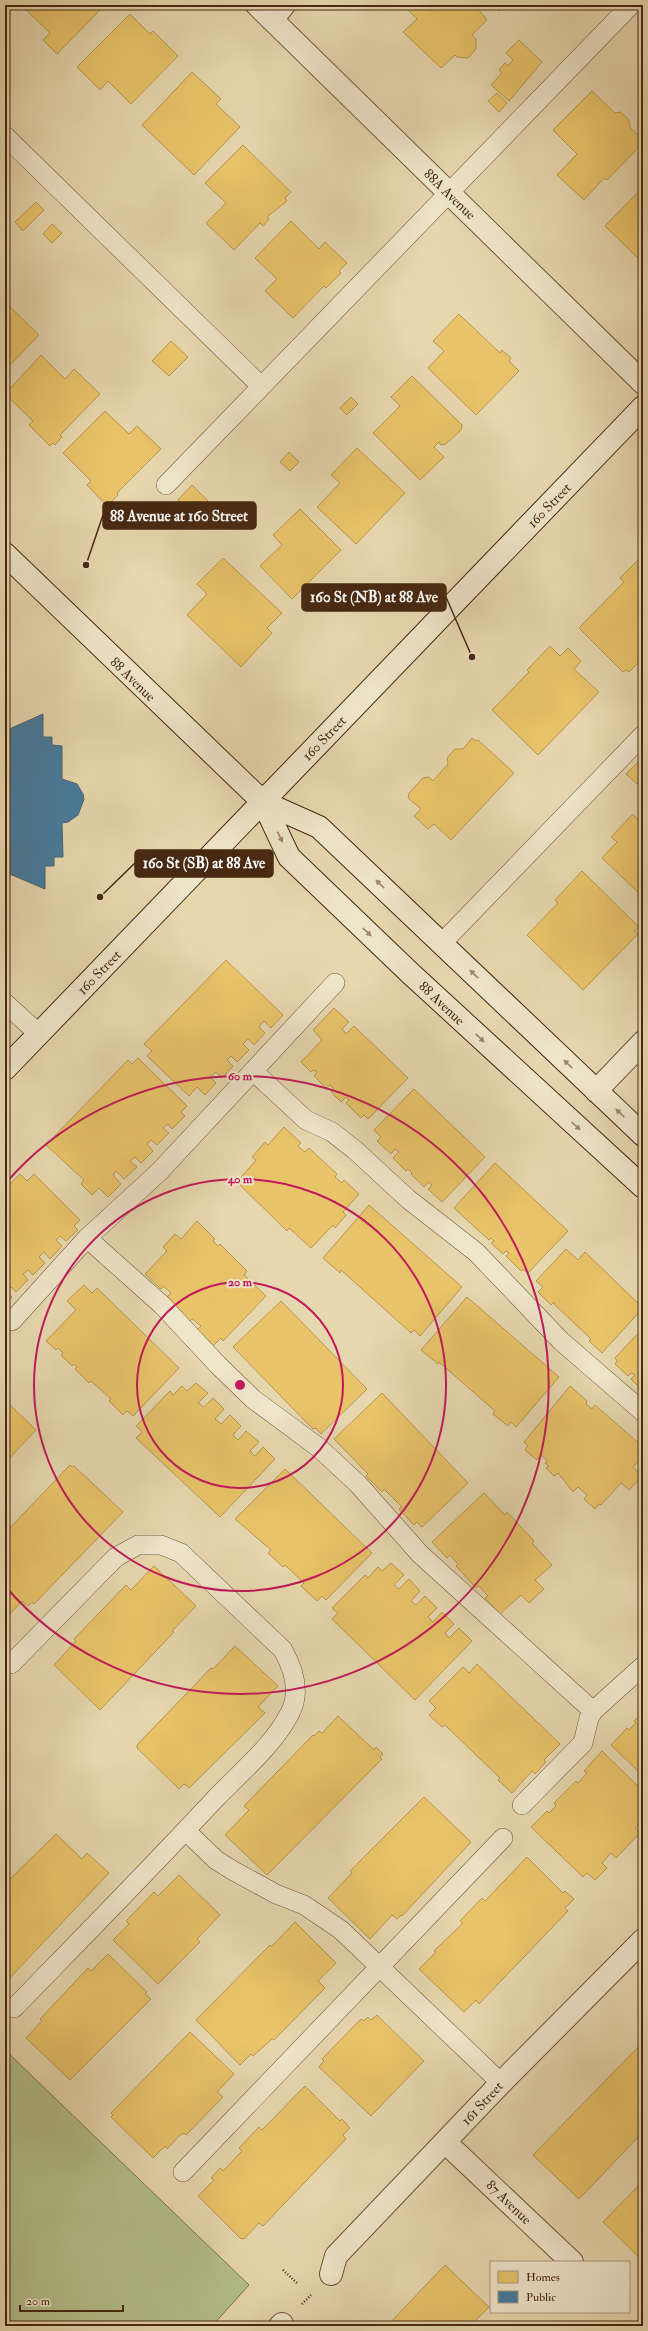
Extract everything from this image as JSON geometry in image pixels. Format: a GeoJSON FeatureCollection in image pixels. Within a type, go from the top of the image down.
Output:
{"type":"FeatureCollection","features":[{"type":"Feature","properties":{"kind":"main road","name":"88A Avenue"},"geometry":{"type":"LineString","coordinates":[[257,5],[278,12],[449,193],[643,383]]}},
{"type":"Feature","properties":{"kind":"main road","name":"160 Street"},"geometry":{"type":"LineString","coordinates":[[5,1069],[643,407]]}},
{"type":"Feature","properties":{"kind":"main road","name":"88 Avenue"},"geometry":{"type":"LineString","coordinates":[[5,554],[218,762],[262,802],[318,827],[643,1135]]}},
{"type":"Feature","properties":{"kind":"main road","name":"88 Avenue"},"geometry":{"type":"LineString","coordinates":[[262,802],[289,857],[410,974],[643,1187]]}},
{"type":"Feature","properties":{"kind":"main road"},"geometry":{"type":"LineString","coordinates":[[596,1091],[643,1042]]}},
{"type":"Feature","properties":{"kind":"main road","name":"161 Street"},"geometry":{"type":"LineString","coordinates":[[331,2274],[336,2256],[501,2083],[643,1940]]}},
{"type":"Feature","properties":{"kind":"main road","name":"87 Avenue"},"geometry":{"type":"LineString","coordinates":[[445,2142],[571,2261]]}},
{"type":"Feature","properties":{"kind":"lane"},"geometry":{"type":"LineString","coordinates":[[166,485],[631,5]]}},
{"type":"Feature","properties":{"kind":"lane"},"geometry":{"type":"LineString","coordinates":[[5,136],[261,386]]}},
{"type":"Feature","properties":{"kind":"lane"},"geometry":{"type":"LineString","coordinates":[[441,944],[643,735]]}},
{"type":"Feature","properties":{"kind":"lane"},"geometry":{"type":"LineString","coordinates":[[12,1321],[87,1238],[159,1172],[334,983]]}},
{"type":"Feature","properties":{"kind":"lane"},"geometry":{"type":"LineString","coordinates":[[5,1002],[39,1034]]}},
{"type":"Feature","properties":{"kind":"lane"},"geometry":{"type":"LineString","coordinates":[[253,1071],[306,1120],[332,1132],[355,1150],[408,1199],[476,1252],[561,1341],[643,1412]]}},
{"type":"Feature","properties":{"kind":"lane"},"geometry":{"type":"LineString","coordinates":[[87,1238],[162,1305],[218,1366],[253,1399],[318,1447],[358,1484],[420,1554],[593,1711]]}},
{"type":"Feature","properties":{"kind":"lane"},"geometry":{"type":"LineString","coordinates":[[7,1664],[116,1557],[138,1545],[161,1545],[181,1553],[283,1650],[293,1669],[295,1689],[291,1712],[276,1734],[186,1831],[14,2008]]}},
{"type":"Feature","properties":{"kind":"lane"},"geometry":{"type":"LineString","coordinates":[[522,1806],[583,1742],[587,1735],[589,1718],[593,1711],[643,1666]]}},
{"type":"Feature","properties":{"kind":"lane"},"geometry":{"type":"LineString","coordinates":[[186,1831],[216,1860],[276,1894],[304,1905],[336,1927],[501,2083]]}},
{"type":"Feature","properties":{"kind":"lane"},"geometry":{"type":"LineString","coordinates":[[183,2172],[503,1838]]}},
{"type":"Feature","properties":{"kind":"path"},"geometry":{"type":"LineString","coordinates":[[283,2270],[296,2282]]}},
{"type":"Feature","properties":{"kind":"path"},"geometry":{"type":"LineString","coordinates":[[281,2325],[331,2274]]}},
{"type":"Feature","properties":{"kind":"green space"},"geometry":{"type":"Polygon","coordinates":[[[5,2050],[249,2285],[212,2326],[5,2326],[5,2050]]]}},
{"type":"Feature","properties":{"kind":"building: Homes"},"geometry":{"type":"Polygon","coordinates":[[[21,5],[104,6],[57,54],[43,40],[50,33],[21,5]]]}},
{"type":"Feature","properties":{"kind":"building: Homes"},"geometry":{"type":"Polygon","coordinates":[[[403,5],[475,5],[487,20],[472,35],[476,39],[476,49],[468,58],[457,57],[455,55],[441,68],[403,32],[417,19],[403,5]]]}},
{"type":"Feature","properties":{"kind":"building: Homes"},"geometry":{"type":"Polygon","coordinates":[[[493,5],[505,5],[499,11],[493,5]]]}},
{"type":"Feature","properties":{"kind":"building: Homes"},"geometry":{"type":"Polygon","coordinates":[[[130,14],[150,34],[153,31],[178,56],[131,104],[108,81],[100,90],[77,67],[130,14]]]}},
{"type":"Feature","properties":{"kind":"building: Homes"},"geometry":{"type":"Polygon","coordinates":[[[519,40],[542,62],[509,101],[491,85],[502,73],[499,70],[505,63],[508,66],[513,60],[506,53],[519,40]]]}},
{"type":"Feature","properties":{"kind":"building: Homes"},"geometry":{"type":"Polygon","coordinates":[[[192,72],[221,99],[216,104],[240,127],[194,175],[142,125],[192,72]]]}},
{"type":"Feature","properties":{"kind":"building: Homes"},"geometry":{"type":"Polygon","coordinates":[[[592,91],[615,113],[621,112],[629,120],[630,127],[643,140],[643,143],[607,180],[604,178],[584,200],[557,175],[577,154],[553,130],[592,91]]]}},
{"type":"Feature","properties":{"kind":"building: Homes"},"geometry":{"type":"Polygon","coordinates":[[[497,93],[507,103],[499,112],[488,101],[497,93]]]}},
{"type":"Feature","properties":{"kind":"building: Homes"},"geometry":{"type":"Polygon","coordinates":[[[243,145],[291,192],[285,198],[287,201],[267,217],[269,219],[263,226],[260,223],[234,250],[206,223],[226,203],[205,183],[243,145]]]}},
{"type":"Feature","properties":{"kind":"building: Homes"},"geometry":{"type":"Polygon","coordinates":[[[643,187],[643,263],[605,226],[643,187]]]}},
{"type":"Feature","properties":{"kind":"building: Homes"},"geometry":{"type":"Polygon","coordinates":[[[36,202],[44,210],[23,231],[15,222],[36,202]]]}},
{"type":"Feature","properties":{"kind":"building: Homes"},"geometry":{"type":"Polygon","coordinates":[[[291,221],[319,249],[325,242],[347,263],[339,271],[341,273],[326,288],[324,286],[293,318],[265,291],[277,279],[255,258],[291,221]]]}},
{"type":"Feature","properties":{"kind":"building: Homes"},"geometry":{"type":"Polygon","coordinates":[[[52,224],[62,233],[52,243],[43,234],[52,224]]]}},
{"type":"Feature","properties":{"kind":"building: Homes"},"geometry":{"type":"Polygon","coordinates":[[[9,306],[39,335],[5,370],[5,311],[9,306]]]}},
{"type":"Feature","properties":{"kind":"building: Homes"},"geometry":{"type":"Polygon","coordinates":[[[459,314],[500,353],[502,350],[511,358],[509,361],[519,371],[476,415],[428,368],[444,351],[433,341],[459,314]]]}},
{"type":"Feature","properties":{"kind":"building: Homes"},"geometry":{"type":"Polygon","coordinates":[[[171,341],[188,357],[169,376],[152,361],[171,341]]]}},
{"type":"Feature","properties":{"kind":"building: Homes"},"geometry":{"type":"Polygon","coordinates":[[[41,355],[65,379],[74,369],[100,394],[60,435],[62,437],[55,445],[53,443],[50,446],[29,425],[33,421],[5,394],[41,355]]]}},
{"type":"Feature","properties":{"kind":"building: Homes"},"geometry":{"type":"Polygon","coordinates":[[[412,376],[462,425],[461,430],[446,444],[441,445],[439,442],[434,447],[444,457],[420,480],[373,433],[400,406],[391,397],[412,376]]]}},
{"type":"Feature","properties":{"kind":"building: Homes"},"geometry":{"type":"Polygon","coordinates":[[[351,397],[358,404],[347,415],[340,408],[351,397]]]}},
{"type":"Feature","properties":{"kind":"building: Homes"},"geometry":{"type":"Polygon","coordinates":[[[105,411],[129,434],[137,426],[161,449],[117,493],[118,495],[110,503],[109,501],[105,504],[87,485],[91,481],[63,453],[105,411]]]}},
{"type":"Feature","properties":{"kind":"building: Homes"},"geometry":{"type":"Polygon","coordinates":[[[357,448],[405,493],[356,544],[317,507],[340,483],[331,475],[357,448]]]}},
{"type":"Feature","properties":{"kind":"building: Homes"},"geometry":{"type":"Polygon","coordinates":[[[289,452],[299,462],[290,471],[280,462],[289,452]]]}},
{"type":"Feature","properties":{"kind":"building: Homes"},"geometry":{"type":"Polygon","coordinates":[[[192,485],[208,501],[200,510],[195,505],[190,511],[178,500],[192,485]]]}},
{"type":"Feature","properties":{"kind":"building: Homes"},"geometry":{"type":"Polygon","coordinates":[[[300,509],[341,550],[292,599],[260,566],[282,545],[273,535],[300,509]]]}},
{"type":"Feature","properties":{"kind":"building: Homes"},"geometry":{"type":"Polygon","coordinates":[[[643,555],[643,658],[629,672],[626,670],[623,672],[579,628],[624,582],[620,578],[643,555]]]}},
{"type":"Feature","properties":{"kind":"building: Homes"},"geometry":{"type":"Polygon","coordinates":[[[223,558],[282,613],[267,628],[272,633],[241,667],[187,615],[207,594],[197,584],[223,558]]]}},
{"type":"Feature","properties":{"kind":"building: Homes"},"geometry":{"type":"Polygon","coordinates":[[[550,646],[560,656],[568,648],[581,661],[574,669],[599,692],[538,755],[492,710],[529,672],[527,670],[550,646]]]}},
{"type":"Feature","properties":{"kind":"building: Homes"},"geometry":{"type":"Polygon","coordinates":[[[472,738],[476,741],[478,740],[514,773],[451,840],[434,824],[428,829],[414,816],[421,809],[408,798],[409,793],[423,778],[429,777],[433,781],[448,764],[447,758],[455,749],[463,749],[472,738]]]}},
{"type":"Feature","properties":{"kind":"building: Homes"},"geometry":{"type":"Polygon","coordinates":[[[639,761],[643,765],[643,777],[637,784],[626,774],[639,761]]]}},
{"type":"Feature","properties":{"kind":"building: Homes"},"geometry":{"type":"Polygon","coordinates":[[[633,814],[638,820],[643,815],[643,897],[602,858],[617,842],[611,837],[633,814]]]}},
{"type":"Feature","properties":{"kind":"building: Homes"},"geometry":{"type":"Polygon","coordinates":[[[582,871],[639,927],[634,931],[638,934],[583,990],[527,935],[558,903],[555,900],[582,871]]]}},
{"type":"Feature","properties":{"kind":"building: Homes"},"geometry":{"type":"Polygon","coordinates":[[[226,960],[283,1015],[271,1028],[264,1021],[259,1027],[265,1033],[254,1045],[248,1039],[243,1044],[249,1050],[237,1062],[231,1056],[227,1060],[233,1066],[222,1078],[216,1072],[210,1077],[216,1083],[205,1095],[197,1087],[189,1096],[147,1056],[152,1051],[144,1044],[226,960]]]}},
{"type":"Feature","properties":{"kind":"building: Homes"},"geometry":{"type":"Polygon","coordinates":[[[334,1008],[349,1022],[342,1029],[346,1034],[354,1026],[408,1078],[368,1119],[364,1115],[361,1118],[346,1103],[349,1100],[346,1097],[341,1102],[331,1092],[334,1089],[330,1085],[326,1088],[314,1076],[317,1072],[314,1070],[311,1072],[301,1062],[322,1040],[313,1030],[334,1008]]]}},
{"type":"Feature","properties":{"kind":"building: Homes"},"geometry":{"type":"Polygon","coordinates":[[[138,1058],[187,1106],[181,1112],[185,1116],[172,1129],[168,1124],[163,1128],[169,1133],[157,1145],[151,1140],[147,1144],[153,1151],[141,1163],[135,1157],[130,1161],[137,1167],[124,1179],[116,1171],[113,1175],[121,1184],[108,1197],[99,1188],[92,1195],[81,1184],[84,1180],[46,1145],[128,1060],[132,1064],[138,1058]]]}},
{"type":"Feature","properties":{"kind":"building: Homes"},"geometry":{"type":"Polygon","coordinates":[[[414,1089],[485,1157],[442,1202],[428,1189],[432,1185],[428,1182],[424,1187],[408,1169],[406,1171],[393,1158],[399,1152],[395,1149],[391,1154],[377,1141],[381,1137],[374,1130],[414,1089]]]}},
{"type":"Feature","properties":{"kind":"building: Homes"},"geometry":{"type":"Polygon","coordinates":[[[284,1127],[301,1143],[298,1146],[305,1152],[309,1148],[337,1174],[335,1177],[342,1183],[344,1180],[359,1194],[343,1212],[346,1215],[335,1228],[333,1225],[311,1248],[289,1228],[287,1231],[237,1182],[256,1160],[252,1157],[265,1142],[268,1145],[284,1127]]]}},
{"type":"Feature","properties":{"kind":"building: Homes"},"geometry":{"type":"Polygon","coordinates":[[[495,1163],[568,1231],[528,1273],[523,1269],[521,1271],[506,1256],[509,1253],[506,1251],[503,1254],[491,1243],[494,1241],[491,1238],[489,1240],[454,1208],[495,1163]]]}},
{"type":"Feature","properties":{"kind":"building: Homes"},"geometry":{"type":"Polygon","coordinates":[[[20,1174],[27,1181],[34,1174],[80,1220],[74,1226],[78,1230],[66,1241],[60,1236],[56,1240],[62,1246],[50,1259],[44,1252],[39,1257],[45,1263],[33,1275],[28,1270],[23,1274],[28,1280],[16,1292],[11,1287],[6,1292],[12,1297],[5,1304],[5,1189],[20,1174]]]}},
{"type":"Feature","properties":{"kind":"building: Homes"},"geometry":{"type":"Polygon","coordinates":[[[369,1205],[462,1287],[420,1336],[414,1330],[411,1333],[341,1270],[340,1273],[323,1258],[369,1205]]]}},
{"type":"Feature","properties":{"kind":"building: Homes"},"geometry":{"type":"Polygon","coordinates":[[[197,1221],[215,1239],[213,1241],[218,1246],[220,1244],[247,1271],[244,1275],[266,1296],[223,1341],[221,1338],[213,1346],[197,1330],[201,1326],[192,1319],[190,1321],[166,1298],[171,1293],[163,1286],[161,1289],[145,1274],[167,1251],[163,1247],[175,1234],[181,1239],[197,1221]]]}},
{"type":"Feature","properties":{"kind":"building: Homes"},"geometry":{"type":"Polygon","coordinates":[[[566,1249],[578,1260],[585,1252],[643,1308],[602,1353],[589,1341],[591,1339],[555,1305],[554,1302],[551,1305],[538,1292],[543,1287],[536,1281],[566,1249]]]}},
{"type":"Feature","properties":{"kind":"building: Homes"},"geometry":{"type":"Polygon","coordinates":[[[84,1285],[92,1293],[97,1288],[179,1368],[133,1416],[127,1411],[123,1415],[109,1401],[111,1399],[91,1381],[89,1383],[75,1369],[77,1367],[74,1364],[72,1366],[61,1355],[63,1353],[58,1348],[56,1350],[46,1341],[76,1310],[67,1301],[84,1285]]]}},
{"type":"Feature","properties":{"kind":"building: Homes"},"geometry":{"type":"Polygon","coordinates":[[[467,1297],[559,1377],[516,1427],[511,1422],[508,1426],[493,1414],[495,1411],[439,1362],[438,1364],[421,1350],[467,1297]]]}},
{"type":"Feature","properties":{"kind":"building: Homes"},"geometry":{"type":"Polygon","coordinates":[[[281,1301],[367,1389],[321,1434],[316,1428],[313,1429],[233,1347],[281,1301]]]}},
{"type":"Feature","properties":{"kind":"building: Homes"},"geometry":{"type":"Polygon","coordinates":[[[643,1328],[643,1391],[631,1379],[635,1375],[631,1373],[628,1376],[615,1364],[617,1361],[615,1358],[643,1328]]]}},
{"type":"Feature","properties":{"kind":"building: Homes"},"geometry":{"type":"Polygon","coordinates":[[[196,1383],[208,1393],[198,1403],[204,1407],[213,1398],[224,1409],[215,1419],[221,1424],[230,1415],[241,1426],[233,1435],[238,1440],[246,1431],[259,1442],[250,1451],[255,1456],[263,1447],[275,1459],[220,1517],[136,1438],[142,1432],[136,1426],[170,1391],[173,1395],[182,1386],[187,1391],[196,1383]]]}},
{"type":"Feature","properties":{"kind":"building: Homes"},"geometry":{"type":"Polygon","coordinates":[[[570,1386],[587,1401],[586,1404],[592,1409],[595,1405],[643,1447],[643,1455],[633,1467],[642,1476],[629,1490],[621,1483],[601,1505],[599,1504],[595,1509],[584,1499],[587,1495],[578,1487],[573,1492],[558,1473],[554,1476],[546,1468],[549,1466],[545,1463],[548,1461],[541,1455],[537,1460],[525,1450],[528,1446],[524,1442],[570,1386]]]}},
{"type":"Feature","properties":{"kind":"building: Homes"},"geometry":{"type":"Polygon","coordinates":[[[382,1393],[468,1483],[422,1527],[417,1522],[414,1525],[399,1509],[402,1507],[384,1489],[382,1492],[366,1476],[368,1474],[334,1439],[382,1393]]]}},
{"type":"Feature","properties":{"kind":"building: Homes"},"geometry":{"type":"Polygon","coordinates":[[[5,1400],[36,1430],[5,1463],[5,1400]]]}},
{"type":"Feature","properties":{"kind":"building: Homes"},"geometry":{"type":"Polygon","coordinates":[[[70,1465],[72,1467],[74,1466],[123,1512],[34,1604],[32,1602],[28,1606],[22,1601],[5,1619],[5,1533],[70,1465]]]}},
{"type":"Feature","properties":{"kind":"building: Homes"},"geometry":{"type":"Polygon","coordinates":[[[285,1469],[372,1553],[326,1600],[322,1596],[317,1601],[301,1586],[304,1583],[285,1565],[283,1567],[268,1553],[271,1550],[235,1519],[285,1469]]]}},
{"type":"Feature","properties":{"kind":"building: Homes"},"geometry":{"type":"Polygon","coordinates":[[[484,1493],[505,1515],[507,1512],[534,1541],[532,1543],[552,1565],[535,1580],[544,1589],[529,1603],[521,1595],[500,1614],[485,1598],[488,1596],[479,1586],[476,1588],[456,1566],[458,1564],[450,1555],[447,1558],[432,1542],[484,1493]]]}},
{"type":"Feature","properties":{"kind":"building: Homes"},"geometry":{"type":"Polygon","coordinates":[[[391,1563],[404,1575],[394,1585],[399,1589],[409,1579],[420,1591],[411,1601],[416,1605],[425,1596],[437,1608],[428,1617],[433,1622],[442,1612],[454,1624],[445,1633],[449,1638],[459,1628],[472,1641],[415,1700],[332,1619],[338,1613],[332,1608],[365,1575],[368,1578],[378,1567],[382,1571],[391,1563]]]}},
{"type":"Feature","properties":{"kind":"building: Homes"},"geometry":{"type":"Polygon","coordinates":[[[154,1566],[196,1606],[172,1631],[174,1632],[100,1710],[54,1665],[76,1641],[74,1639],[126,1585],[131,1590],[154,1566]]]}},
{"type":"Feature","properties":{"kind":"building: Homes"},"geometry":{"type":"Polygon","coordinates":[[[235,1646],[278,1686],[258,1707],[265,1713],[189,1788],[184,1784],[179,1789],[137,1748],[137,1745],[211,1668],[213,1669],[235,1646]]]}},
{"type":"Feature","properties":{"kind":"building: Homes"},"geometry":{"type":"Polygon","coordinates":[[[477,1664],[560,1744],[544,1760],[546,1762],[535,1774],[532,1771],[512,1793],[498,1780],[500,1778],[445,1725],[442,1727],[429,1715],[436,1708],[429,1701],[463,1667],[469,1673],[477,1664]]]}},
{"type":"Feature","properties":{"kind":"building: Homes"},"geometry":{"type":"Polygon","coordinates":[[[643,1712],[643,1776],[611,1745],[627,1728],[629,1730],[636,1723],[634,1721],[643,1712]]]}},
{"type":"Feature","properties":{"kind":"building: Homes"},"geometry":{"type":"Polygon","coordinates":[[[338,1716],[374,1750],[376,1747],[383,1754],[380,1757],[382,1759],[267,1875],[225,1835],[249,1810],[244,1806],[313,1735],[314,1736],[319,1731],[322,1733],[338,1716]]]}},
{"type":"Feature","properties":{"kind":"building: Homes"},"geometry":{"type":"Polygon","coordinates":[[[602,1751],[643,1791],[643,1819],[635,1828],[640,1833],[616,1858],[611,1853],[602,1863],[607,1868],[595,1880],[587,1873],[583,1877],[531,1827],[547,1811],[549,1813],[556,1806],[554,1803],[576,1781],[578,1783],[587,1773],[584,1771],[602,1751]]]}},
{"type":"Feature","properties":{"kind":"building: Homes"},"geometry":{"type":"Polygon","coordinates":[[[424,1797],[471,1842],[402,1916],[401,1915],[397,1919],[392,1915],[370,1939],[328,1898],[352,1873],[350,1871],[424,1797]]]}},
{"type":"Feature","properties":{"kind":"building: Homes"},"geometry":{"type":"Polygon","coordinates":[[[56,1834],[82,1859],[87,1853],[109,1873],[5,1983],[5,1884],[56,1834]]]}},
{"type":"Feature","properties":{"kind":"building: Homes"},"geometry":{"type":"Polygon","coordinates":[[[527,1857],[563,1893],[565,1891],[574,1899],[565,1908],[568,1911],[479,2004],[476,2000],[464,2012],[419,1969],[436,1952],[434,1951],[463,1923],[460,1921],[482,1898],[485,1901],[527,1857]]]}},
{"type":"Feature","properties":{"kind":"building: Homes"},"geometry":{"type":"Polygon","coordinates":[[[179,1875],[220,1915],[197,1939],[200,1942],[158,1984],[113,1940],[129,1924],[126,1921],[154,1892],[158,1896],[179,1875]]]}},
{"type":"Feature","properties":{"kind":"building: Homes"},"geometry":{"type":"Polygon","coordinates":[[[295,1922],[336,1963],[318,1981],[325,1988],[274,2040],[272,2039],[253,2056],[251,2054],[240,2065],[196,2020],[270,1945],[271,1947],[295,1922]]]}},
{"type":"Feature","properties":{"kind":"building: Homes"},"geometry":{"type":"Polygon","coordinates":[[[108,1954],[147,1992],[145,1994],[151,1999],[70,2080],[26,2038],[42,2021],[40,2019],[88,1968],[91,1971],[108,1954]]]}},
{"type":"Feature","properties":{"kind":"building: Homes"},"geometry":{"type":"Polygon","coordinates":[[[377,2015],[424,2061],[371,2116],[319,2067],[324,2061],[322,2059],[361,2019],[364,2021],[368,2017],[371,2020],[377,2015]]]}},
{"type":"Feature","properties":{"kind":"building: Homes"},"geometry":{"type":"Polygon","coordinates":[[[190,2032],[234,2074],[217,2092],[223,2097],[186,2135],[184,2133],[179,2136],[167,2149],[165,2146],[153,2158],[111,2117],[113,2115],[111,2113],[190,2032]]]}},
{"type":"Feature","properties":{"kind":"building: Homes"},"geometry":{"type":"Polygon","coordinates":[[[643,2042],[643,2132],[579,2199],[533,2155],[643,2042]]]}},
{"type":"Feature","properties":{"kind":"building: Homes"},"geometry":{"type":"Polygon","coordinates":[[[305,2086],[340,2121],[342,2119],[350,2128],[343,2135],[346,2139],[263,2226],[259,2223],[244,2239],[240,2238],[198,2196],[214,2180],[211,2178],[220,2168],[223,2171],[242,2151],[239,2148],[259,2127],[262,2130],[305,2086]]]}},
{"type":"Feature","properties":{"kind":"building: Homes"},"geometry":{"type":"Polygon","coordinates":[[[643,2181],[643,2261],[603,2222],[643,2181]]]}},
{"type":"Feature","properties":{"kind":"building: Homes"},"geometry":{"type":"Polygon","coordinates":[[[445,2265],[489,2307],[470,2326],[387,2326],[445,2265]]]}},
{"type":"Feature","properties":{"kind":"building: Public"},"geometry":{"type":"Polygon","coordinates":[[[43,714],[43,737],[52,737],[52,745],[62,746],[62,779],[77,784],[83,794],[84,799],[78,815],[68,822],[62,823],[63,857],[54,857],[54,866],[45,866],[45,889],[5,872],[5,731],[43,714]]]}},
{"type":"Feature","properties":{"kind":"place","name":"88 Avenue at 160 Street"},"geometry":{"type":"Point","coordinates":[86,565]}},
{"type":"Feature","properties":{"kind":"place","name":"160 St (NB) at 88 Ave"},"geometry":{"type":"Point","coordinates":[472,657]}},
{"type":"Feature","properties":{"kind":"place","name":"160 St (SB) at 88 Ave"},"geometry":{"type":"Point","coordinates":[100,897]}}]}
